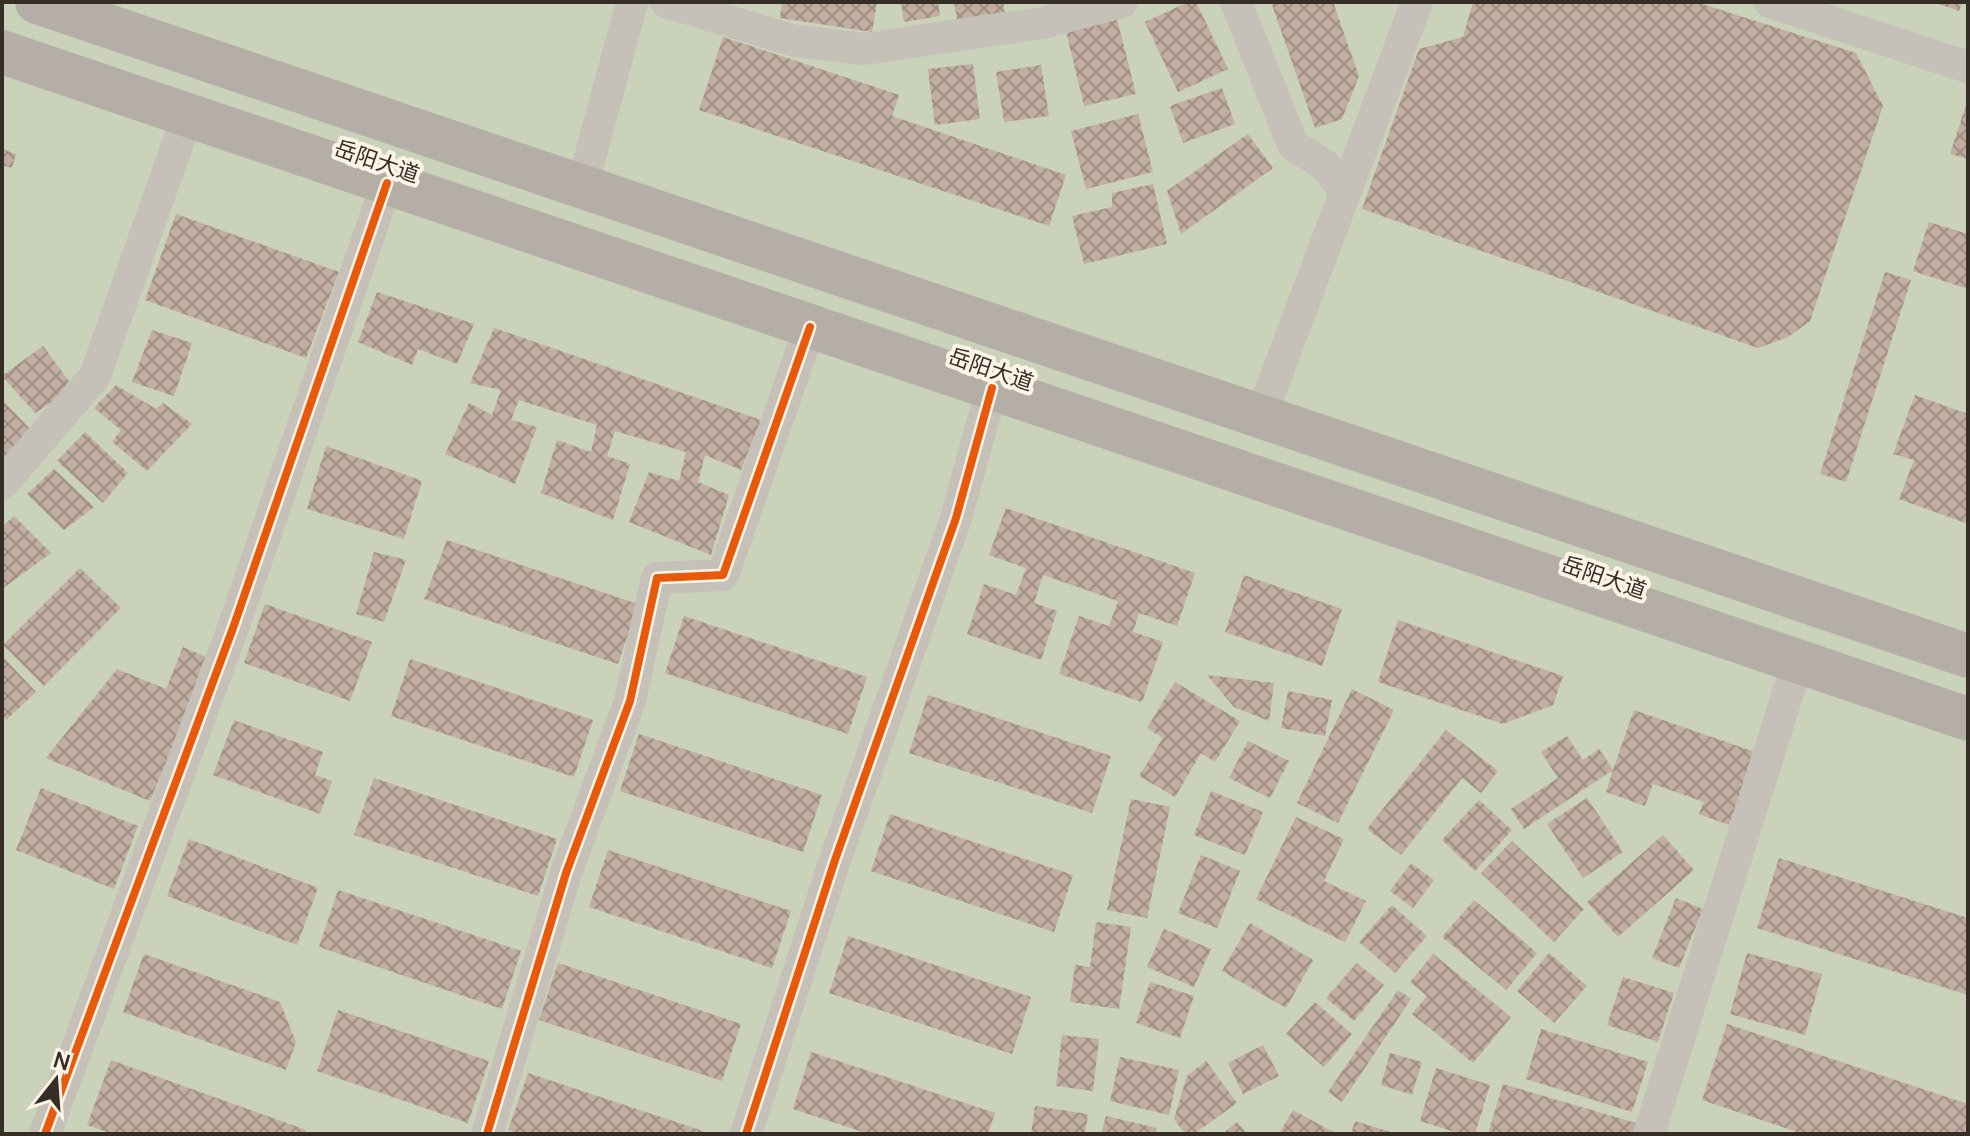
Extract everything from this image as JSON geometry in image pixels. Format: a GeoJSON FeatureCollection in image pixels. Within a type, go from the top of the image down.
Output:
{"type":"FeatureCollection","features":[{"type":"Feature","properties":{"kind":"main road","name":"岳阳大道"},"geometry":{"type":"LineString","coordinates":[[37,2],[1968,656]]}},
{"type":"Feature","properties":{"kind":"main road","name":"岳阳大道"},"geometry":{"type":"LineString","coordinates":[[2,52],[1968,719]]}},
{"type":"Feature","properties":{"kind":"street"},"geometry":{"type":"LineString","coordinates":[[582,187],[632,2]]}},
{"type":"Feature","properties":{"kind":"street"},"geometry":{"type":"LineString","coordinates":[[666,2],[795,41],[864,49],[1042,23],[1122,2]]}},
{"type":"Feature","properties":{"kind":"street"},"geometry":{"type":"LineString","coordinates":[[1236,2],[1293,145],[1326,166],[1344,190]]}},
{"type":"Feature","properties":{"kind":"street"},"geometry":{"type":"LineString","coordinates":[[1261,416],[1417,2]]}},
{"type":"Feature","properties":{"kind":"street"},"geometry":{"type":"LineString","coordinates":[[1770,2],[1968,67]]}},
{"type":"Feature","properties":{"kind":"street"},"geometry":{"type":"LineString","coordinates":[[2,484],[95,376],[188,115]]}},
{"type":"Feature","properties":{"kind":"street"},"geometry":{"type":"LineString","coordinates":[[45,1134],[233,628],[387,183]]}},
{"type":"Feature","properties":{"kind":"street"},"geometry":{"type":"LineString","coordinates":[[487,1134],[566,873],[630,701],[657,578],[723,575],[810,327]]}},
{"type":"Feature","properties":{"kind":"street"},"geometry":{"type":"LineString","coordinates":[[746,1134],[835,860],[956,518],[992,388]]}},
{"type":"Feature","properties":{"kind":"street"},"geometry":{"type":"LineString","coordinates":[[1649,1134],[1798,661]]}},
{"type":"Feature","properties":{"kind":"green space"},"geometry":{"type":"Polygon","coordinates":[[[2,2],[1968,2],[1968,1134],[2,1134],[2,2]]]}},
{"type":"Feature","properties":{"kind":"building"},"geometry":{"type":"Polygon","coordinates":[[[782,2],[877,2],[872,32],[780,18],[782,2]]]}},
{"type":"Feature","properties":{"kind":"building"},"geometry":{"type":"Polygon","coordinates":[[[901,2],[938,2],[940,16],[904,22],[901,2]]]}},
{"type":"Feature","properties":{"kind":"building"},"geometry":{"type":"Polygon","coordinates":[[[954,2],[1003,2],[1005,12],[957,19],[954,2]]]}},
{"type":"Feature","properties":{"kind":"building"},"geometry":{"type":"Polygon","coordinates":[[[1188,2],[1196,2],[1228,69],[1178,92],[1145,22],[1188,2]]]}},
{"type":"Feature","properties":{"kind":"building"},"geometry":{"type":"Polygon","coordinates":[[[1271,2],[1333,2],[1359,76],[1342,119],[1315,128],[1271,2]]]}},
{"type":"Feature","properties":{"kind":"building"},"geometry":{"type":"Polygon","coordinates":[[[1473,2],[1696,2],[1856,53],[1883,106],[1810,321],[1788,337],[1758,348],[1362,209],[1419,49],[1463,37],[1473,2]]]}},
{"type":"Feature","properties":{"kind":"building"},"geometry":{"type":"Polygon","coordinates":[[[1933,2],[1962,2],[1959,11],[1933,2]]]}},
{"type":"Feature","properties":{"kind":"building"},"geometry":{"type":"Polygon","coordinates":[[[1117,19],[1136,94],[1084,106],[1066,31],[1117,19]]]}},
{"type":"Feature","properties":{"kind":"building"},"geometry":{"type":"Polygon","coordinates":[[[723,37],[899,95],[892,116],[1066,175],[1049,226],[699,110],[723,37]]]}},
{"type":"Feature","properties":{"kind":"building"},"geometry":{"type":"Polygon","coordinates":[[[973,64],[980,119],[935,125],[928,69],[973,64]]]}},
{"type":"Feature","properties":{"kind":"building"},"geometry":{"type":"Polygon","coordinates":[[[1041,65],[1049,116],[1004,122],[996,72],[1041,65]]]}},
{"type":"Feature","properties":{"kind":"building"},"geometry":{"type":"Polygon","coordinates":[[[1222,88],[1235,124],[1183,143],[1170,106],[1222,88]]]}},
{"type":"Feature","properties":{"kind":"building"},"geometry":{"type":"Polygon","coordinates":[[[1968,99],[1968,159],[1950,154],[1968,99]]]}},
{"type":"Feature","properties":{"kind":"building"},"geometry":{"type":"Polygon","coordinates":[[[1138,114],[1153,172],[1086,189],[1071,131],[1138,114]]]}},
{"type":"Feature","properties":{"kind":"building"},"geometry":{"type":"Polygon","coordinates":[[[1248,134],[1273,168],[1181,234],[1167,191],[1248,134]]]}},
{"type":"Feature","properties":{"kind":"building"},"geometry":{"type":"Polygon","coordinates":[[[2,149],[16,154],[12,168],[2,165],[2,149]]]}},
{"type":"Feature","properties":{"kind":"building"},"geometry":{"type":"Polygon","coordinates":[[[1153,184],[1167,244],[1084,264],[1072,216],[1112,207],[1112,193],[1153,184]]]}},
{"type":"Feature","properties":{"kind":"building"},"geometry":{"type":"Polygon","coordinates":[[[176,214],[339,272],[306,358],[145,300],[176,214]]]}},
{"type":"Feature","properties":{"kind":"building"},"geometry":{"type":"Polygon","coordinates":[[[1929,222],[1968,234],[1968,289],[1913,271],[1929,222]]]}},
{"type":"Feature","properties":{"kind":"building"},"geometry":{"type":"Polygon","coordinates":[[[1885,272],[1911,280],[1846,482],[1820,474],[1885,272]]]}},
{"type":"Feature","properties":{"kind":"building"},"geometry":{"type":"Polygon","coordinates":[[[377,292],[474,324],[457,364],[418,349],[412,365],[358,342],[377,292]]]}},
{"type":"Feature","properties":{"kind":"building"},"geometry":{"type":"Polygon","coordinates":[[[494,328],[761,420],[741,470],[705,455],[698,482],[729,495],[711,555],[629,522],[649,472],[679,481],[686,452],[615,431],[607,456],[630,464],[613,520],[541,493],[557,440],[591,452],[597,425],[519,400],[511,420],[537,427],[515,484],[445,454],[469,403],[492,415],[501,390],[470,383],[494,328]]]}},
{"type":"Feature","properties":{"kind":"building"},"geometry":{"type":"Polygon","coordinates":[[[152,330],[192,343],[174,396],[132,382],[152,330]]]}},
{"type":"Feature","properties":{"kind":"building"},"geometry":{"type":"Polygon","coordinates":[[[43,346],[74,388],[35,413],[2,376],[43,346]]]}},
{"type":"Feature","properties":{"kind":"building"},"geometry":{"type":"Polygon","coordinates":[[[116,385],[156,409],[163,403],[192,424],[147,471],[112,442],[121,430],[94,408],[116,385]]]}},
{"type":"Feature","properties":{"kind":"building"},"geometry":{"type":"Polygon","coordinates":[[[1915,395],[1968,414],[1968,524],[1899,499],[1914,460],[1893,454],[1915,395]]]}},
{"type":"Feature","properties":{"kind":"building"},"geometry":{"type":"Polygon","coordinates":[[[2,400],[35,434],[2,463],[2,400]]]}},
{"type":"Feature","properties":{"kind":"building"},"geometry":{"type":"Polygon","coordinates":[[[85,432],[128,473],[103,503],[57,461],[85,432]]]}},
{"type":"Feature","properties":{"kind":"building"},"geometry":{"type":"Polygon","coordinates":[[[326,446],[422,481],[404,539],[307,509],[326,446]]]}},
{"type":"Feature","properties":{"kind":"building"},"geometry":{"type":"Polygon","coordinates":[[[54,469],[94,507],[64,530],[27,494],[54,469]]]}},
{"type":"Feature","properties":{"kind":"building"},"geometry":{"type":"Polygon","coordinates":[[[1006,508],[1195,573],[1177,626],[1139,613],[1133,632],[1163,642],[1142,702],[1059,674],[1079,616],[1109,626],[1118,601],[1043,575],[1034,603],[1057,611],[1041,660],[967,634],[984,584],[1016,595],[1026,568],[989,555],[1006,508]]]}},
{"type":"Feature","properties":{"kind":"building"},"geometry":{"type":"Polygon","coordinates":[[[14,516],[51,553],[2,589],[2,527],[14,516]]]}},
{"type":"Feature","properties":{"kind":"building"},"geometry":{"type":"Polygon","coordinates":[[[447,540],[638,604],[618,664],[424,599],[447,540]]]}},
{"type":"Feature","properties":{"kind":"building"},"geometry":{"type":"Polygon","coordinates":[[[374,552],[406,560],[384,622],[356,614],[374,552]]]}},
{"type":"Feature","properties":{"kind":"building"},"geometry":{"type":"Polygon","coordinates":[[[80,568],[121,608],[44,686],[3,645],[80,568]]]}},
{"type":"Feature","properties":{"kind":"building"},"geometry":{"type":"Polygon","coordinates":[[[1244,575],[1342,609],[1322,666],[1225,632],[1244,575]]]}},
{"type":"Feature","properties":{"kind":"building"},"geometry":{"type":"Polygon","coordinates":[[[265,604],[372,642],[350,701],[244,663],[265,604]]]}},
{"type":"Feature","properties":{"kind":"building"},"geometry":{"type":"Polygon","coordinates":[[[684,616],[867,677],[848,734],[665,673],[684,616]]]}},
{"type":"Feature","properties":{"kind":"building"},"geometry":{"type":"Polygon","coordinates":[[[1398,620],[1563,676],[1553,705],[1503,724],[1378,682],[1398,620]]]}},
{"type":"Feature","properties":{"kind":"building"},"geometry":{"type":"Polygon","coordinates":[[[183,647],[209,658],[150,801],[46,758],[117,669],[166,689],[183,647]]]}},
{"type":"Feature","properties":{"kind":"building"},"geometry":{"type":"Polygon","coordinates":[[[2,656],[36,692],[6,720],[2,715],[2,656]]]}},
{"type":"Feature","properties":{"kind":"building"},"geometry":{"type":"Polygon","coordinates":[[[410,659],[593,720],[574,777],[391,716],[410,659]]]}},
{"type":"Feature","properties":{"kind":"building"},"geometry":{"type":"Polygon","coordinates":[[[1207,675],[1274,683],[1269,721],[1234,707],[1207,675]]]}},
{"type":"Feature","properties":{"kind":"building"},"geometry":{"type":"Polygon","coordinates":[[[1175,682],[1240,721],[1215,762],[1201,753],[1175,797],[1139,776],[1163,738],[1147,728],[1175,682]]]}},
{"type":"Feature","properties":{"kind":"building"},"geometry":{"type":"Polygon","coordinates":[[[1352,689],[1394,710],[1338,823],[1297,803],[1352,689]]]}},
{"type":"Feature","properties":{"kind":"building"},"geometry":{"type":"Polygon","coordinates":[[[1288,691],[1332,700],[1325,736],[1281,728],[1288,691]]]}},
{"type":"Feature","properties":{"kind":"building"},"geometry":{"type":"Polygon","coordinates":[[[928,695],[1111,756],[1092,813],[909,753],[928,695]]]}},
{"type":"Feature","properties":{"kind":"building"},"geometry":{"type":"Polygon","coordinates":[[[1634,710],[1755,752],[1729,825],[1699,814],[1704,802],[1653,784],[1645,806],[1606,792],[1634,710]]]}},
{"type":"Feature","properties":{"kind":"building"},"geometry":{"type":"Polygon","coordinates":[[[234,720],[323,752],[315,775],[332,781],[320,814],[213,775],[234,720]]]}},
{"type":"Feature","properties":{"kind":"building"},"geometry":{"type":"Polygon","coordinates":[[[1446,730],[1498,771],[1481,793],[1462,778],[1401,855],[1367,829],[1446,730]]]}},
{"type":"Feature","properties":{"kind":"building"},"geometry":{"type":"Polygon","coordinates":[[[639,734],[822,795],[803,852],[620,791],[639,734]]]}},
{"type":"Feature","properties":{"kind":"building"},"geometry":{"type":"Polygon","coordinates":[[[1567,736],[1583,760],[1599,749],[1613,770],[1524,829],[1511,809],[1558,778],[1541,752],[1567,736]]]}},
{"type":"Feature","properties":{"kind":"building"},"geometry":{"type":"Polygon","coordinates":[[[1248,741],[1289,761],[1270,798],[1229,778],[1248,741]]]}},
{"type":"Feature","properties":{"kind":"building"},"geometry":{"type":"Polygon","coordinates":[[[374,778],[557,839],[538,896],[354,835],[374,778]]]}},
{"type":"Feature","properties":{"kind":"building"},"geometry":{"type":"Polygon","coordinates":[[[41,788],[138,826],[114,889],[16,850],[41,788]]]}},
{"type":"Feature","properties":{"kind":"building"},"geometry":{"type":"Polygon","coordinates":[[[1211,791],[1263,812],[1245,855],[1194,835],[1211,791]]]}},
{"type":"Feature","properties":{"kind":"building"},"geometry":{"type":"Polygon","coordinates":[[[1587,798],[1623,852],[1583,878],[1547,824],[1587,798]]]}},
{"type":"Feature","properties":{"kind":"building"},"geometry":{"type":"Polygon","coordinates":[[[1131,799],[1170,807],[1147,918],[1107,910],[1131,799]]]}},
{"type":"Feature","properties":{"kind":"building"},"geometry":{"type":"Polygon","coordinates":[[[1479,800],[1512,830],[1475,871],[1442,840],[1479,800]]]}},
{"type":"Feature","properties":{"kind":"building"},"geometry":{"type":"Polygon","coordinates":[[[890,814],[1073,875],[1054,932],[871,871],[890,814]]]}},
{"type":"Feature","properties":{"kind":"building"},"geometry":{"type":"Polygon","coordinates":[[[1296,817],[1344,839],[1324,881],[1366,901],[1345,942],[1256,899],[1296,817]]]}},
{"type":"Feature","properties":{"kind":"building"},"geometry":{"type":"Polygon","coordinates":[[[1663,835],[1694,870],[1618,937],[1587,902],[1663,835]]]}},
{"type":"Feature","properties":{"kind":"building"},"geometry":{"type":"Polygon","coordinates":[[[189,839],[318,888],[297,945],[167,896],[189,839]]]}},
{"type":"Feature","properties":{"kind":"building"},"geometry":{"type":"Polygon","coordinates":[[[1512,841],[1584,909],[1554,942],[1481,873],[1512,841]]]}},
{"type":"Feature","properties":{"kind":"building"},"geometry":{"type":"Polygon","coordinates":[[[608,850],[791,911],[772,968],[589,907],[608,850]]]}},
{"type":"Feature","properties":{"kind":"building"},"geometry":{"type":"Polygon","coordinates":[[[1201,855],[1240,871],[1217,928],[1178,913],[1201,855]]]}},
{"type":"Feature","properties":{"kind":"building"},"geometry":{"type":"Polygon","coordinates":[[[1779,858],[1968,918],[1968,995],[1757,928],[1779,858]]]}},
{"type":"Feature","properties":{"kind":"building"},"geometry":{"type":"Polygon","coordinates":[[[1411,863],[1434,880],[1413,908],[1390,891],[1411,863]]]}},
{"type":"Feature","properties":{"kind":"building"},"geometry":{"type":"Polygon","coordinates":[[[338,890],[521,951],[502,1009],[319,947],[338,890]]]}},
{"type":"Feature","properties":{"kind":"building"},"geometry":{"type":"Polygon","coordinates":[[[1676,898],[1703,909],[1679,968],[1652,958],[1676,898]]]}},
{"type":"Feature","properties":{"kind":"building"},"geometry":{"type":"Polygon","coordinates":[[[1474,900],[1537,953],[1506,990],[1442,937],[1474,900]]]}},
{"type":"Feature","properties":{"kind":"building"},"geometry":{"type":"Polygon","coordinates":[[[1392,905],[1427,936],[1395,973],[1359,942],[1392,905]]]}},
{"type":"Feature","properties":{"kind":"building"},"geometry":{"type":"Polygon","coordinates":[[[1096,922],[1131,927],[1119,1009],[1070,1002],[1075,965],[1090,967],[1096,922]]]}},
{"type":"Feature","properties":{"kind":"building"},"geometry":{"type":"Polygon","coordinates":[[[1250,923],[1313,960],[1286,1008],[1222,971],[1250,923]]]}},
{"type":"Feature","properties":{"kind":"building"},"geometry":{"type":"Polygon","coordinates":[[[1164,929],[1211,949],[1194,987],[1147,967],[1164,929]]]}},
{"type":"Feature","properties":{"kind":"building"},"geometry":{"type":"Polygon","coordinates":[[[848,936],[1031,997],[1012,1054],[829,993],[848,936]]]}},
{"type":"Feature","properties":{"kind":"building"},"geometry":{"type":"Polygon","coordinates":[[[1549,953],[1587,986],[1554,1023],[1517,991],[1549,953]]]}},
{"type":"Feature","properties":{"kind":"building"},"geometry":{"type":"Polygon","coordinates":[[[1747,953],[1822,974],[1805,1035],[1730,1014],[1747,953]]]}},
{"type":"Feature","properties":{"kind":"building"},"geometry":{"type":"Polygon","coordinates":[[[144,954],[280,1002],[296,1042],[286,1070],[123,1012],[144,954]]]}},
{"type":"Feature","properties":{"kind":"building"},"geometry":{"type":"Polygon","coordinates":[[[1433,954],[1511,1017],[1473,1063],[1412,1014],[1427,996],[1410,982],[1433,954]]]}},
{"type":"Feature","properties":{"kind":"building"},"geometry":{"type":"Polygon","coordinates":[[[558,963],[741,1024],[722,1081],[539,1020],[558,963]]]}},
{"type":"Feature","properties":{"kind":"building"},"geometry":{"type":"Polygon","coordinates":[[[1357,963],[1384,985],[1354,1021],[1326,998],[1357,963]]]}},
{"type":"Feature","properties":{"kind":"building"},"geometry":{"type":"Polygon","coordinates":[[[1623,977],[1674,993],[1658,1042],[1607,1025],[1623,977]]]}},
{"type":"Feature","properties":{"kind":"building"},"geometry":{"type":"Polygon","coordinates":[[[1150,982],[1194,996],[1180,1038],[1136,1023],[1150,982]]]}},
{"type":"Feature","properties":{"kind":"building"},"geometry":{"type":"Polygon","coordinates":[[[1398,990],[1411,999],[1342,1102],[1328,1092],[1398,990]]]}},
{"type":"Feature","properties":{"kind":"building"},"geometry":{"type":"Polygon","coordinates":[[[1315,1002],[1352,1034],[1324,1067],[1286,1034],[1315,1002]]]}},
{"type":"Feature","properties":{"kind":"building"},"geometry":{"type":"Polygon","coordinates":[[[338,1010],[489,1061],[468,1123],[317,1071],[338,1010]]]}},
{"type":"Feature","properties":{"kind":"building"},"geometry":{"type":"Polygon","coordinates":[[[1727,1024],[1968,1104],[1968,1134],[1803,1134],[1702,1100],[1727,1024]]]}},
{"type":"Feature","properties":{"kind":"building"},"geometry":{"type":"Polygon","coordinates":[[[1541,1029],[1648,1062],[1632,1112],[1526,1079],[1541,1029]]]}},
{"type":"Feature","properties":{"kind":"building"},"geometry":{"type":"Polygon","coordinates":[[[1062,1035],[1099,1039],[1093,1091],[1056,1086],[1062,1035]]]}},
{"type":"Feature","properties":{"kind":"building"},"geometry":{"type":"Polygon","coordinates":[[[1263,1045],[1279,1076],[1243,1094],[1228,1063],[1263,1045]]]}},
{"type":"Feature","properties":{"kind":"building"},"geometry":{"type":"Polygon","coordinates":[[[811,1052],[995,1113],[988,1134],[869,1134],[793,1109],[811,1052]]]}},
{"type":"Feature","properties":{"kind":"building"},"geometry":{"type":"Polygon","coordinates":[[[1390,1053],[1422,1062],[1412,1095],[1381,1085],[1390,1053]]]}},
{"type":"Feature","properties":{"kind":"building"},"geometry":{"type":"Polygon","coordinates":[[[1120,1057],[1179,1070],[1169,1115],[1110,1101],[1120,1057]]]}},
{"type":"Feature","properties":{"kind":"building"},"geometry":{"type":"Polygon","coordinates":[[[111,1060],[306,1130],[305,1134],[113,1134],[87,1125],[111,1060]]]}},
{"type":"Feature","properties":{"kind":"building"},"geometry":{"type":"Polygon","coordinates":[[[1206,1061],[1237,1103],[1194,1134],[1185,1134],[1174,1119],[1187,1076],[1206,1061]]]}},
{"type":"Feature","properties":{"kind":"building"},"geometry":{"type":"Polygon","coordinates":[[[1436,1068],[1490,1085],[1475,1134],[1461,1134],[1420,1121],[1436,1068]]]}},
{"type":"Feature","properties":{"kind":"building"},"geometry":{"type":"Polygon","coordinates":[[[528,1073],[709,1134],[520,1134],[508,1130],[528,1073]]]}},
{"type":"Feature","properties":{"kind":"building"},"geometry":{"type":"Polygon","coordinates":[[[1503,1084],[1636,1123],[1633,1134],[1488,1134],[1503,1084]]]}},
{"type":"Feature","properties":{"kind":"building"},"geometry":{"type":"Polygon","coordinates":[[[1035,1106],[1088,1114],[1085,1134],[1031,1134],[1035,1106]]]}},
{"type":"Feature","properties":{"kind":"building"},"geometry":{"type":"Polygon","coordinates":[[[1293,1110],[1337,1134],[1279,1134],[1293,1110]]]}},
{"type":"Feature","properties":{"kind":"building"},"geometry":{"type":"Polygon","coordinates":[[[1106,1116],[1157,1128],[1155,1134],[1101,1134],[1106,1116]]]}},
{"type":"Feature","properties":{"kind":"building"},"geometry":{"type":"Polygon","coordinates":[[[1355,1121],[1394,1133],[1394,1134],[1351,1134],[1355,1121]]]}},
{"type":"Feature","properties":{"kind":"building"},"geometry":{"type":"Polygon","coordinates":[[[1237,1122],[1247,1134],[1222,1134],[1237,1122]]]}},
{"type":"Feature","properties":{"kind":"cycle path"},"geometry":{"type":"LineString","coordinates":[[45,1134],[233,628],[387,183]]}},
{"type":"Feature","properties":{"kind":"cycle path"},"geometry":{"type":"LineString","coordinates":[[487,1134],[566,873],[630,701],[657,578],[723,575],[810,327]]}},
{"type":"Feature","properties":{"kind":"cycle path"},"geometry":{"type":"LineString","coordinates":[[746,1134],[835,860],[956,518],[992,388]]}}]}
